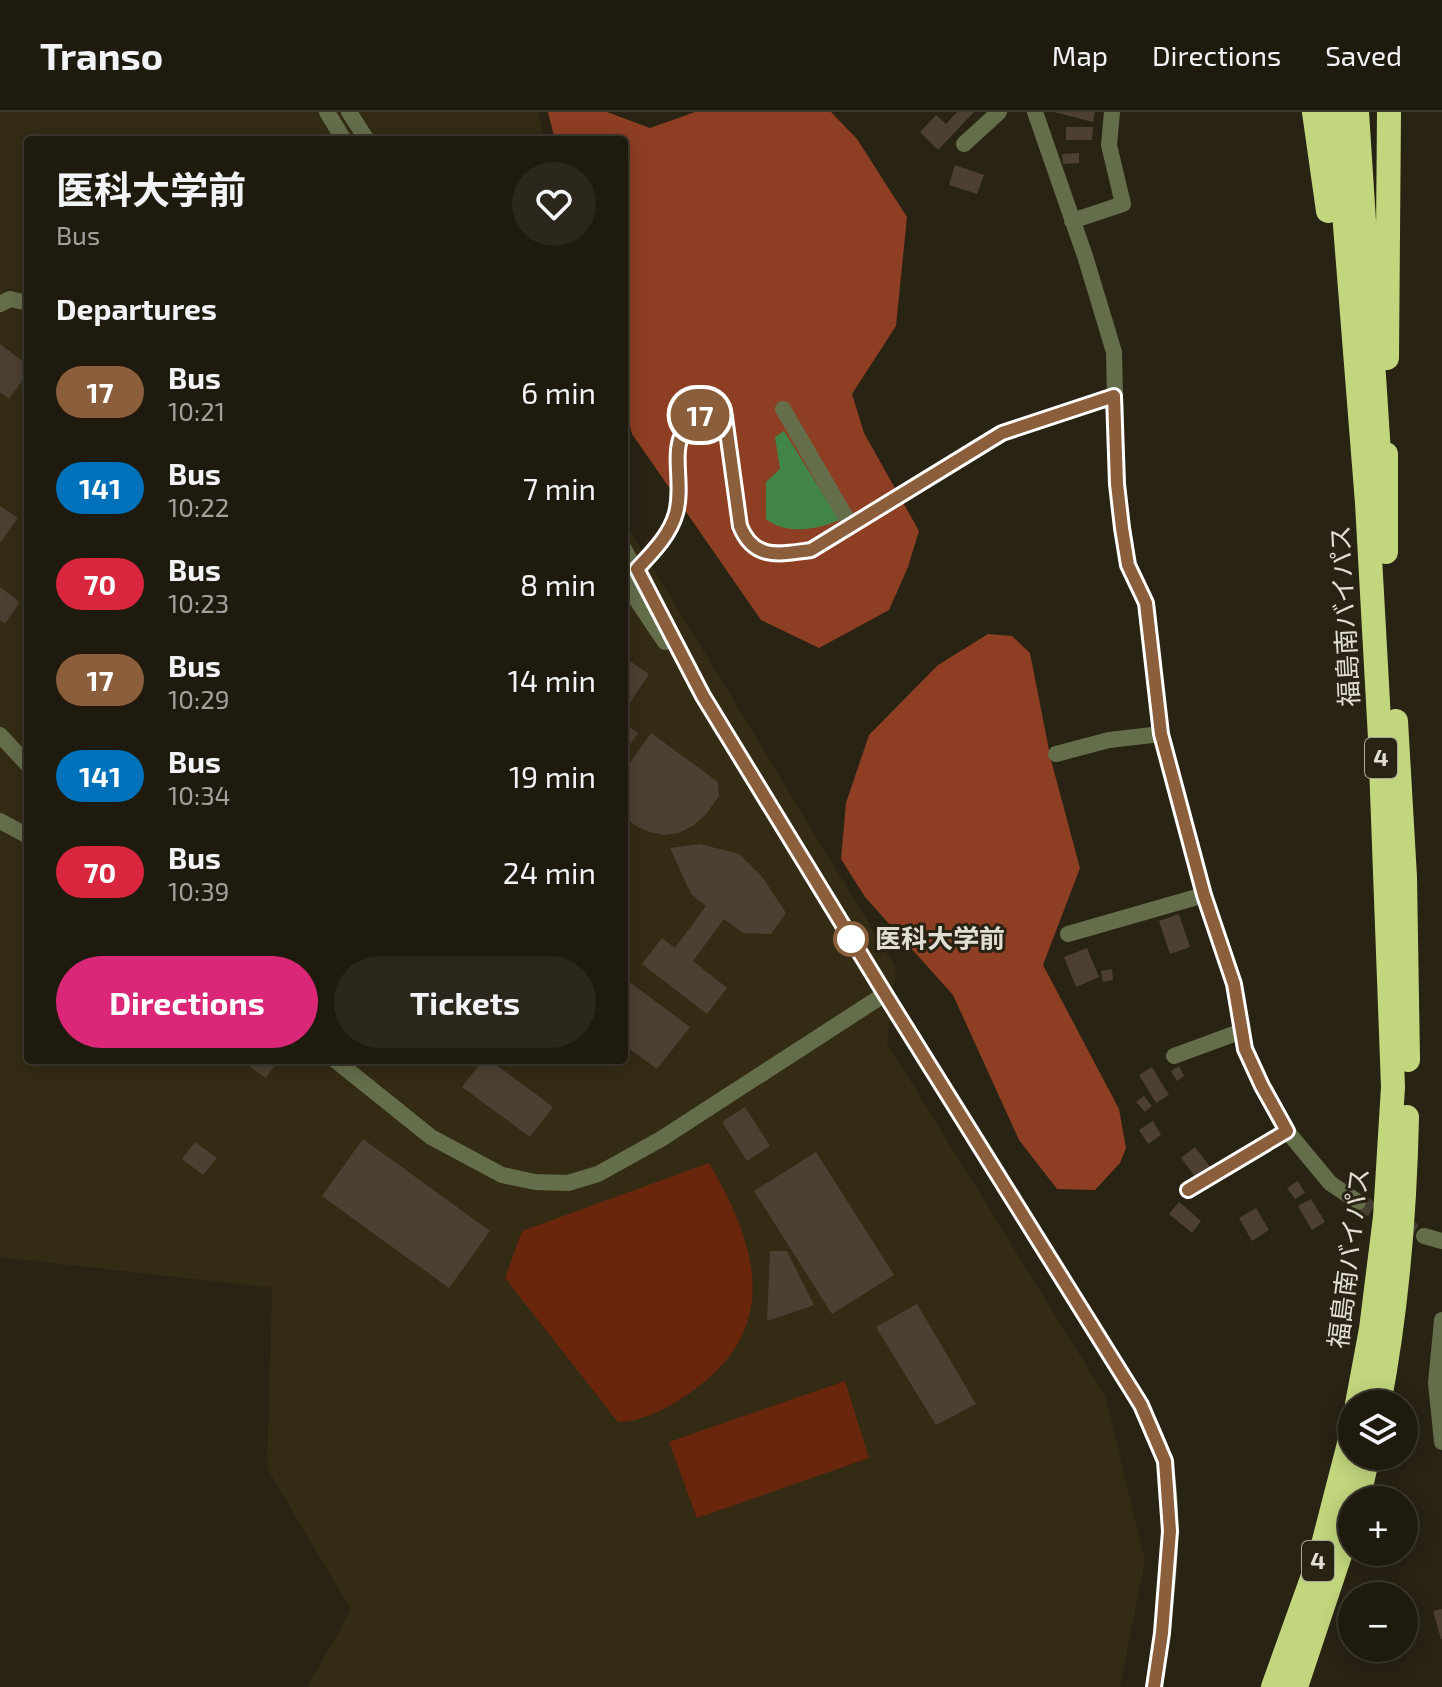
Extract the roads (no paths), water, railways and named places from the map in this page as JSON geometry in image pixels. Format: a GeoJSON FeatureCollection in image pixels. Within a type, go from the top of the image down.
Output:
{"type":"FeatureCollection","features":[{"type":"Feature","properties":{"kind":"highway"},"geometry":{"type":"LineString","coordinates":[[1314,112],[1367,503]]}},
{"type":"Feature","properties":{"kind":"highway","name":"福島南バイパス"},"geometry":{"type":"LineString","coordinates":[[1336,112],[1367,503],[1380,738],[1393,1087],[1385,1217],[1371,1329],[1360,1390]]}},
{"type":"Feature","properties":{"kind":"highway","name":"福島南バイパス"},"geometry":{"type":"LineString","coordinates":[[1357,112],[1405,877],[1408,1092],[1405,1200],[1381,1390]]}},
{"type":"Feature","properties":{"kind":"highway"},"geometry":{"type":"LineString","coordinates":[[1386,552],[1389,112]]}},
{"type":"Feature","properties":{"kind":"highway","name":"4"},"geometry":{"type":"LineString","coordinates":[[1273,1687],[1320,1556],[1342,1470]]}},
{"type":"Feature","properties":{"kind":"highway","name":"4"},"geometry":{"type":"LineString","coordinates":[[1296,1687],[1338,1561]]}},
{"type":"Feature","properties":{"kind":"street"},"geometry":{"type":"LineString","coordinates":[[327,112],[342,136]]}},
{"type":"Feature","properties":{"kind":"street"},"geometry":{"type":"LineString","coordinates":[[349,112],[364,136]]}},
{"type":"Feature","properties":{"kind":"street"},"geometry":{"type":"LineString","coordinates":[[964,144],[999,112]]}},
{"type":"Feature","properties":{"kind":"street"},"geometry":{"type":"LineString","coordinates":[[1035,112],[1114,352],[1117,484],[1128,565],[1146,603],[1161,734],[1204,895],[1234,984],[1242,1031],[1251,1061],[1287,1131],[1330,1183],[1358,1202]]}},
{"type":"Feature","properties":{"kind":"street"},"geometry":{"type":"LineString","coordinates":[[1072,221],[1123,204],[1109,145],[1112,112]]}},
{"type":"Feature","properties":{"kind":"street"},"geometry":{"type":"LineString","coordinates":[[0,304],[10,299],[24,302]]}},
{"type":"Feature","properties":{"kind":"street"},"geometry":{"type":"LineString","coordinates":[[1114,396],[1002,433],[811,550],[768,554],[753,547],[740,526],[725,417],[714,411],[697,416],[685,428],[676,450],[678,508],[671,527],[628,576],[1141,1405],[1165,1461],[1170,1531],[1162,1633],[1154,1687]]}},
{"type":"Feature","properties":{"kind":"street"},"geometry":{"type":"LineString","coordinates":[[783,409],[851,526]]}},
{"type":"Feature","properties":{"kind":"street"},"geometry":{"type":"LineString","coordinates":[[1056,754],[1109,740],[1161,734]]}},
{"type":"Feature","properties":{"kind":"street"},"geometry":{"type":"LineString","coordinates":[[0,735],[24,761]]}},
{"type":"Feature","properties":{"kind":"street"},"geometry":{"type":"LineString","coordinates":[[0,821],[24,834]]}},
{"type":"Feature","properties":{"kind":"street"},"geometry":{"type":"LineString","coordinates":[[1068,934],[1204,895]]}},
{"type":"Feature","properties":{"kind":"street"},"geometry":{"type":"LineString","coordinates":[[340,1064],[431,1137],[502,1175],[535,1182],[568,1183],[598,1174],[661,1139],[885,994]]}},
{"type":"Feature","properties":{"kind":"street"},"geometry":{"type":"LineString","coordinates":[[1174,1056],[1242,1031]]}},
{"type":"Feature","properties":{"kind":"street"},"geometry":{"type":"LineString","coordinates":[[1188,1190],[1287,1131]]}},
{"type":"Feature","properties":{"kind":"street"},"geometry":{"type":"LineString","coordinates":[[1424,1236],[1442,1241]]}},
{"type":"Feature","properties":{"kind":"street"},"geometry":{"type":"LineString","coordinates":[[1442,1320],[1436,1383],[1442,1442]]}},
{"type":"Feature","properties":{"kind":"tunnel"},"geometry":{"type":"LineString","coordinates":[[1358,1202],[1424,1236]]}},
{"type":"Feature","properties":{"kind":"place","name":"医科大学前"},"geometry":{"type":"Point","coordinates":[851,939]}}]}
